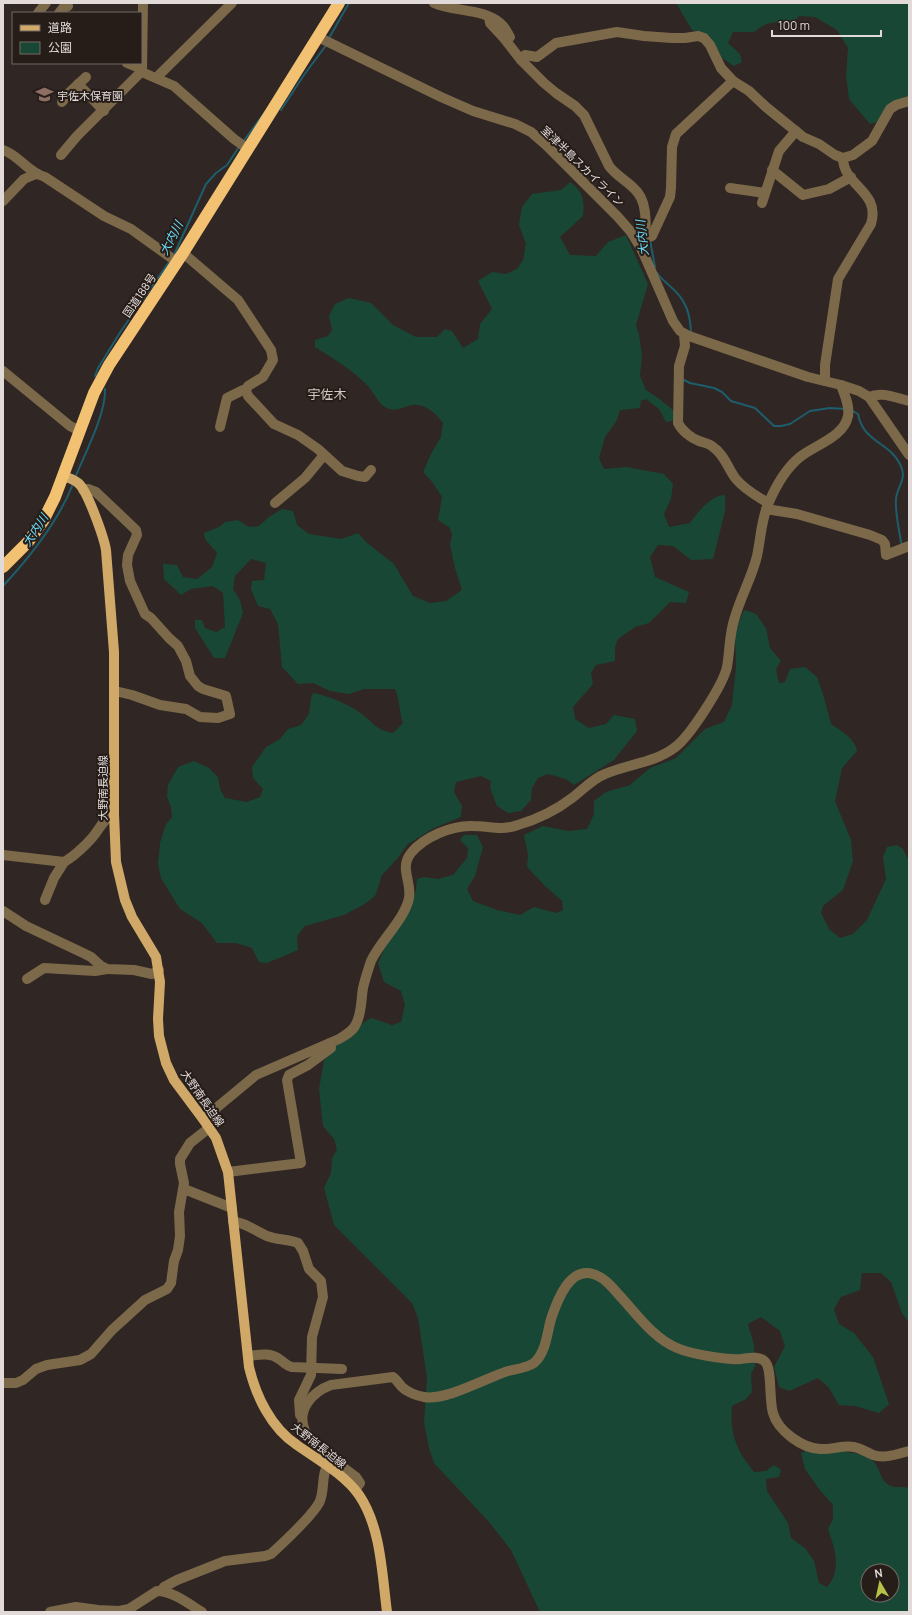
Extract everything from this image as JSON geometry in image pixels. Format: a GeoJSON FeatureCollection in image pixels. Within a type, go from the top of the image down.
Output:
{"type":"FeatureCollection","features":[{"type":"Feature","properties":{"kind":"highway","name":"国道188号"},"geometry":{"type":"LineString","coordinates":[[3,567],[28,542],[43,521],[55,497],[73,482],[80,431],[94,393],[109,365],[180,258],[339,3]]}},
{"type":"Feature","properties":{"kind":"main road","name":"大野南長迫線"},"geometry":{"type":"LineString","coordinates":[[73,482],[102,533],[106,550],[113,624],[115,691],[114,814],[116,862],[123,893],[132,917],[149,943],[156,957],[160,982],[158,1019],[161,1048],[174,1080],[203,1118],[222,1151],[228,1172],[248,1356],[253,1384],[267,1412],[276,1425],[295,1444],[347,1482],[355,1490],[367,1508],[377,1541],[387,1612]]}},
{"type":"Feature","properties":{"kind":"street"},"geometry":{"type":"LineString","coordinates":[[39,12],[46,3]]}},
{"type":"Feature","properties":{"kind":"street"},"geometry":{"type":"LineString","coordinates":[[61,155],[77,136],[104,111],[142,71],[143,3]]}},
{"type":"Feature","properties":{"kind":"street"},"geometry":{"type":"LineString","coordinates":[[158,78],[160,74],[232,3]]}},
{"type":"Feature","properties":{"kind":"street"},"geometry":{"type":"LineString","coordinates":[[434,3],[489,17],[490,23],[556,93],[575,106],[584,115],[608,166],[613,172],[639,193],[645,209],[648,237]]}},
{"type":"Feature","properties":{"kind":"street"},"geometry":{"type":"LineString","coordinates":[[60,12],[63,8],[69,7]]}},
{"type":"Feature","properties":{"kind":"street"},"geometry":{"type":"LineString","coordinates":[[523,57],[537,56],[556,44],[617,32],[672,38],[698,36],[704,38],[710,45],[721,68],[733,81],[749,91],[803,137],[819,144],[835,155],[843,158],[853,155],[872,141],[890,109],[896,105],[909,101]]}},
{"type":"Feature","properties":{"kind":"street","name":"室津半島スカイライン"},"geometry":{"type":"LineString","coordinates":[[318,37],[441,97],[473,111],[515,124],[531,132],[546,145],[631,232],[642,250],[673,321],[684,334]]}},
{"type":"Feature","properties":{"kind":"street"},"geometry":{"type":"LineString","coordinates":[[129,64],[174,86],[234,139],[248,149]]}},
{"type":"Feature","properties":{"kind":"street"},"geometry":{"type":"LineString","coordinates":[[62,102],[86,77]]}},
{"type":"Feature","properties":{"kind":"street"},"geometry":{"type":"LineString","coordinates":[[642,250],[670,197],[672,147],[676,134],[733,81]]}},
{"type":"Feature","properties":{"kind":"street"},"geometry":{"type":"LineString","coordinates":[[78,84],[104,111]]}},
{"type":"Feature","properties":{"kind":"street"},"geometry":{"type":"LineString","coordinates":[[730,188],[763,198],[779,151],[796,131]]}},
{"type":"Feature","properties":{"kind":"street"},"geometry":{"type":"LineString","coordinates":[[3,150],[11,154],[36,174],[45,177],[104,216],[131,229],[180,258],[238,300],[271,350],[273,360],[263,377],[248,386],[246,390],[242,390],[227,398],[220,427]]}},
{"type":"Feature","properties":{"kind":"street"},"geometry":{"type":"LineString","coordinates":[[825,381],[825,365],[838,279],[871,224],[873,216],[871,200],[851,177],[843,165],[843,158]]}},
{"type":"Feature","properties":{"kind":"street"},"geometry":{"type":"LineString","coordinates":[[772,170],[802,195],[829,189],[851,177]]}},
{"type":"Feature","properties":{"kind":"street"},"geometry":{"type":"LineString","coordinates":[[3,201],[24,180],[36,174]]}},
{"type":"Feature","properties":{"kind":"street"},"geometry":{"type":"LineString","coordinates":[[909,455],[869,397],[858,391],[808,377],[684,334],[685,346],[679,366],[678,424],[688,435],[698,441],[714,447],[728,465],[736,479],[745,489],[767,506],[870,535],[882,540],[885,544],[886,555],[909,546]]}},
{"type":"Feature","properties":{"kind":"street"},"geometry":{"type":"LineString","coordinates":[[3,371],[70,426],[80,431]]}},
{"type":"Feature","properties":{"kind":"street"},"geometry":{"type":"LineString","coordinates":[[203,1118],[256,1075],[330,1043],[350,1032],[356,1025],[360,1016],[365,979],[370,963],[376,950],[406,905],[409,896],[405,869],[411,854],[419,846],[440,833],[462,826],[500,828],[514,827],[531,821],[557,808],[593,781],[605,774],[658,757],[674,748],[684,739],[714,695],[726,669],[730,636],[735,616],[754,567],[767,506],[790,468],[800,457],[842,428],[848,417],[848,406],[841,385]]}},
{"type":"Feature","properties":{"kind":"street"},"geometry":{"type":"LineString","coordinates":[[246,390],[248,396],[274,424],[298,435],[342,471],[365,477],[371,470]]}},
{"type":"Feature","properties":{"kind":"street"},"geometry":{"type":"LineString","coordinates":[[869,397],[875,394],[909,401]]}},
{"type":"Feature","properties":{"kind":"street"},"geometry":{"type":"LineString","coordinates":[[275,503],[305,478],[324,455]]}},
{"type":"Feature","properties":{"kind":"street"},"geometry":{"type":"LineString","coordinates":[[73,482],[96,492],[136,530],[137,535],[128,555],[127,565],[133,588],[145,614],[151,618],[180,649],[186,661],[190,676],[198,686],[226,696],[230,714],[218,718],[200,717],[186,709],[160,706],[132,695],[115,691]]}},
{"type":"Feature","properties":{"kind":"street"},"geometry":{"type":"LineString","coordinates":[[45,900],[54,878],[64,862],[71,858],[90,840],[108,816],[114,814]]}},
{"type":"Feature","properties":{"kind":"street"},"geometry":{"type":"LineString","coordinates":[[3,855],[64,862]]}},
{"type":"Feature","properties":{"kind":"street"},"geometry":{"type":"LineString","coordinates":[[3,911],[26,926],[91,957],[107,969]]}},
{"type":"Feature","properties":{"kind":"street"},"geometry":{"type":"LineString","coordinates":[[27,979],[44,968],[95,971],[107,969],[134,970],[152,974],[159,970]]}},
{"type":"Feature","properties":{"kind":"street"},"geometry":{"type":"LineString","coordinates":[[228,1172],[301,1163],[287,1080],[289,1075],[326,1053],[331,1048],[330,1043]]}},
{"type":"Feature","properties":{"kind":"street"},"geometry":{"type":"LineString","coordinates":[[3,1383],[23,1380],[36,1369],[47,1365],[80,1360],[91,1354],[112,1330],[145,1300],[167,1289],[171,1283],[180,1236],[180,1208],[184,1183],[180,1159],[190,1143],[209,1128]]}},
{"type":"Feature","properties":{"kind":"street"},"geometry":{"type":"LineString","coordinates":[[184,1189],[232,1208]]}},
{"type":"Feature","properties":{"kind":"street"},"geometry":{"type":"LineString","coordinates":[[233,1222],[244,1223],[250,1229],[269,1237],[298,1243],[304,1251],[309,1269],[321,1281],[324,1297],[312,1337],[312,1367],[309,1382],[299,1400],[300,1419],[303,1422]]}},
{"type":"Feature","properties":{"kind":"street"},"geometry":{"type":"LineString","coordinates":[[355,1490],[360,1483],[356,1477],[314,1442],[305,1431],[302,1415],[310,1398],[322,1388],[331,1385],[393,1378],[397,1380],[402,1387],[413,1393],[424,1397],[435,1397],[534,1363],[541,1353],[552,1317],[563,1293],[571,1279],[584,1273],[593,1274],[608,1284],[658,1336],[677,1348],[725,1358],[760,1358],[766,1362],[773,1415],[789,1435],[805,1445],[818,1449],[853,1447],[882,1457],[909,1450]]}},
{"type":"Feature","properties":{"kind":"street"},"geometry":{"type":"LineString","coordinates":[[248,1356],[268,1354],[280,1359],[287,1366],[292,1368],[312,1367],[342,1369]]}},
{"type":"Feature","properties":{"kind":"street"},"geometry":{"type":"LineString","coordinates":[[161,1591],[164,1587],[225,1561],[271,1554],[319,1502],[322,1494],[324,1471],[327,1466]]}},
{"type":"Feature","properties":{"kind":"street"},"geometry":{"type":"LineString","coordinates":[[50,1612],[76,1607],[119,1611],[129,1609],[157,1591],[175,1596],[202,1612]]}},
{"type":"Feature","properties":{"kind":"green space"},"geometry":{"type":"Polygon","coordinates":[[[676,3],[909,3],[909,95],[890,105],[883,112],[877,122],[870,124],[849,99],[846,75],[848,48],[837,30],[815,17],[799,16],[790,25],[771,23],[754,32],[733,32],[728,43],[740,54],[742,62],[734,66],[722,58],[715,44],[708,35],[692,30],[676,3]]]}},
{"type":"Feature","properties":{"kind":"green space"},"geometry":{"type":"Polygon","coordinates":[[[570,182],[578,189],[582,197],[584,206],[583,216],[560,237],[570,255],[596,256],[608,242],[626,235],[648,284],[636,325],[642,355],[640,376],[646,390],[673,410],[675,420],[666,422],[659,409],[646,399],[641,401],[640,408],[620,410],[616,422],[605,437],[599,458],[604,469],[626,467],[664,474],[673,484],[671,499],[664,514],[669,527],[690,523],[701,509],[710,501],[725,495],[725,511],[713,559],[691,560],[673,546],[658,545],[650,557],[655,577],[689,592],[686,603],[670,602],[649,623],[635,627],[618,639],[615,647],[615,661],[596,665],[591,673],[593,684],[573,707],[575,719],[589,728],[606,724],[614,715],[635,719],[637,731],[614,760],[574,785],[566,779],[548,774],[538,778],[532,788],[531,800],[521,811],[508,813],[497,806],[490,788],[491,781],[481,776],[456,782],[454,792],[462,806],[461,817],[434,828],[408,844],[397,859],[382,875],[375,896],[363,905],[344,915],[305,926],[297,936],[298,950],[267,963],[259,962],[252,948],[236,943],[217,943],[202,923],[180,909],[161,878],[158,864],[160,843],[166,824],[172,817],[171,807],[167,797],[168,785],[178,767],[194,761],[209,768],[218,777],[220,789],[225,798],[247,802],[260,797],[263,789],[253,778],[252,767],[266,747],[280,739],[288,729],[301,725],[309,714],[313,693],[349,706],[382,730],[393,733],[403,723],[398,697],[395,689],[364,689],[349,694],[330,691],[313,683],[298,684],[282,667],[278,624],[270,609],[258,606],[251,589],[252,581],[264,580],[266,563],[251,559],[235,576],[233,589],[240,600],[243,613],[225,658],[214,658],[195,628],[195,620],[202,620],[205,628],[216,632],[225,627],[223,593],[213,586],[191,589],[181,595],[164,579],[163,564],[177,565],[183,577],[197,579],[212,567],[217,553],[205,539],[204,533],[219,527],[225,522],[238,520],[249,527],[259,526],[269,517],[282,509],[293,511],[297,525],[309,534],[341,539],[358,533],[366,542],[394,564],[413,596],[430,603],[446,601],[462,590],[450,545],[452,534],[449,527],[438,520],[442,497],[433,483],[423,472],[441,437],[443,423],[433,412],[425,407],[412,405],[392,410],[385,407],[355,374],[315,347],[315,340],[328,336],[332,330],[329,316],[335,304],[349,298],[371,303],[393,325],[416,337],[437,337],[445,329],[452,331],[463,348],[478,339],[480,324],[492,309],[478,281],[492,272],[506,274],[517,269],[523,260],[526,244],[519,225],[522,207],[532,194],[561,190],[570,182]]]}},
{"type":"Feature","properties":{"kind":"green space"},"geometry":{"type":"Polygon","coordinates":[[[744,610],[756,614],[766,628],[770,648],[781,661],[776,669],[779,683],[785,682],[790,669],[805,667],[817,677],[831,724],[847,735],[856,746],[857,751],[842,768],[835,801],[851,840],[853,861],[843,890],[823,906],[821,913],[829,929],[840,938],[853,934],[867,920],[886,879],[883,857],[887,847],[897,845],[903,849],[909,861],[909,1323],[902,1313],[891,1282],[881,1273],[862,1273],[860,1290],[841,1297],[834,1309],[839,1324],[854,1333],[873,1357],[889,1404],[879,1413],[855,1406],[839,1405],[829,1388],[818,1378],[789,1391],[779,1387],[774,1367],[785,1346],[780,1331],[761,1317],[748,1324],[754,1345],[755,1366],[751,1374],[752,1392],[746,1399],[732,1406],[731,1416],[733,1434],[743,1457],[754,1472],[766,1471],[774,1465],[781,1470],[779,1477],[766,1479],[767,1491],[788,1523],[791,1538],[805,1548],[814,1561],[819,1583],[827,1587],[832,1580],[836,1566],[835,1552],[828,1529],[833,1519],[833,1505],[819,1489],[805,1469],[801,1453],[806,1451],[831,1451],[860,1454],[868,1457],[876,1464],[882,1478],[887,1484],[893,1487],[909,1488],[909,1612],[540,1612],[511,1550],[489,1522],[434,1463],[429,1448],[424,1423],[427,1378],[418,1318],[412,1303],[334,1225],[324,1188],[331,1173],[332,1158],[337,1150],[334,1139],[323,1126],[319,1089],[324,1060],[333,1052],[335,1045],[353,1036],[364,1022],[371,1018],[392,1025],[401,1022],[405,1005],[401,991],[384,982],[378,963],[391,934],[411,909],[417,879],[424,877],[438,879],[453,875],[467,858],[468,848],[460,840],[464,835],[477,835],[483,847],[475,876],[467,889],[473,901],[497,910],[520,915],[534,907],[556,913],[563,910],[562,901],[544,885],[527,866],[528,855],[524,835],[543,826],[568,831],[587,829],[594,814],[594,801],[606,792],[630,785],[650,768],[676,758],[705,729],[724,722],[732,705],[736,667],[735,631],[744,610]]]}},
{"type":"Feature","properties":{"kind":"waterway","name":"大内川"},"geometry":{"type":"LineString","coordinates":[[329,38],[349,3]]}},
{"type":"Feature","properties":{"kind":"waterway","name":"大内川"},"geometry":{"type":"LineString","coordinates":[[281,110],[327,44]]}},
{"type":"Feature","properties":{"kind":"waterway","name":"大内川"},"geometry":{"type":"LineString","coordinates":[[243,142],[265,112]]}},
{"type":"Feature","properties":{"kind":"waterway","name":"大内川"},"geometry":{"type":"LineString","coordinates":[[174,255],[206,184],[216,173],[227,165],[239,147]]}},
{"type":"Feature","properties":{"kind":"waterway","name":"大内川"},"geometry":{"type":"LineString","coordinates":[[650,240],[655,267]]}},
{"type":"Feature","properties":{"kind":"waterway","name":"大内川"},"geometry":{"type":"LineString","coordinates":[[95,376],[98,368],[121,331],[169,262]]}},
{"type":"Feature","properties":{"kind":"waterway","name":"大内川"},"geometry":{"type":"LineString","coordinates":[[657,273],[684,302],[690,319],[691,332]]}},
{"type":"Feature","properties":{"kind":"waterway","name":"大内川"},"geometry":{"type":"LineString","coordinates":[[682,379],[690,383],[714,388],[722,392],[731,401],[755,408],[774,426],[790,424],[810,411],[830,408],[845,409]]}},
{"type":"Feature","properties":{"kind":"waterway","name":"大内川"},"geometry":{"type":"LineString","coordinates":[[75,478],[99,422],[105,389]]}},
{"type":"Feature","properties":{"kind":"waterway","name":"大内川"},"geometry":{"type":"LineString","coordinates":[[851,410],[858,414],[865,431],[890,451],[902,469],[903,478],[897,494],[896,504],[898,526],[903,546]]}},
{"type":"Feature","properties":{"kind":"waterway","name":"大内川"},"geometry":{"type":"LineString","coordinates":[[3,586],[24,563],[52,525],[73,484]]}},
{"type":"Feature","properties":{"kind":"place","name":"宇佐木保育園"},"geometry":{"type":"Point","coordinates":[44,95]}},
{"type":"Feature","properties":{"kind":"district","name":"宇佐木"},"geometry":{"type":"Point","coordinates":[327,394]}}]}
